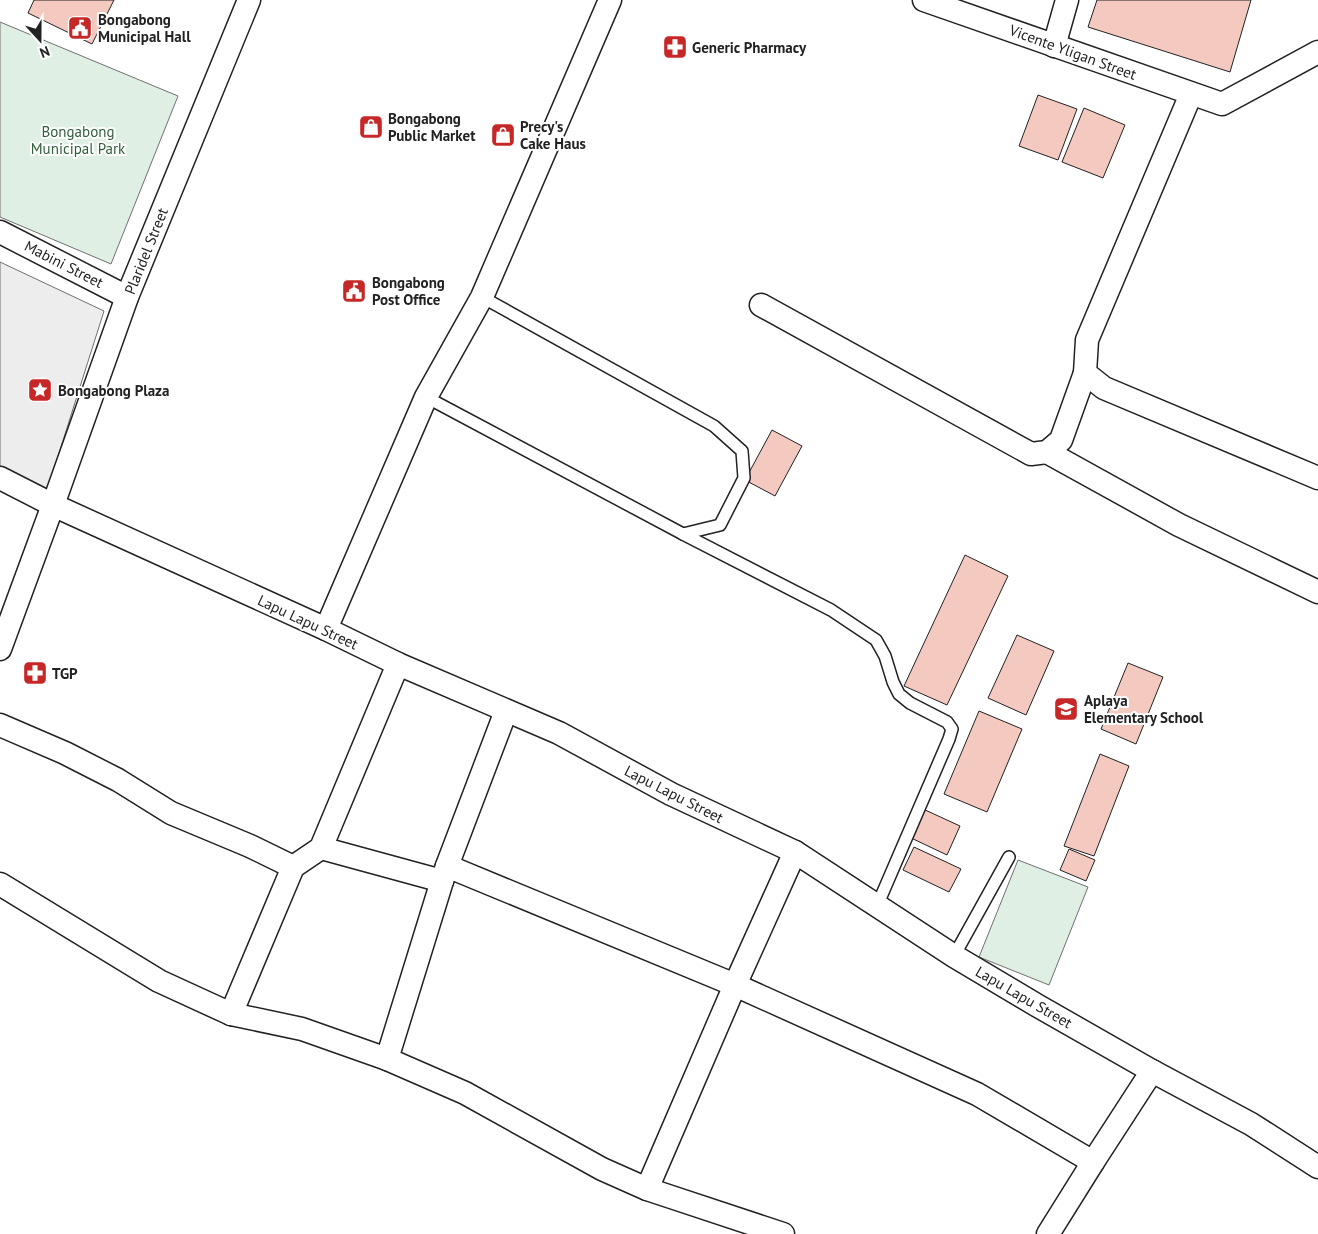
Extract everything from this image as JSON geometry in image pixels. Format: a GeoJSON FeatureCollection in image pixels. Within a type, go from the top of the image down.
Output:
{"type":"FeatureCollection","features":[{"type":"Feature","properties":{"kind":"street","name":"Plaridel Street"},"geometry":{"type":"LineString","coordinates":[[0,649],[127,297],[249,0]]}},
{"type":"Feature","properties":{"kind":"street"},"geometry":{"type":"LineString","coordinates":[[326,629],[426,397],[482,297],[610,0]]}},
{"type":"Feature","properties":{"kind":"street"},"geometry":{"type":"LineString","coordinates":[[1054,46],[1067,0]]}},
{"type":"Feature","properties":{"kind":"street","name":"Vicente Yligan Street"},"geometry":{"type":"LineString","coordinates":[[932,1],[1054,46],[1222,104],[1318,52]]}},
{"type":"Feature","properties":{"kind":"street"},"geometry":{"type":"LineString","coordinates":[[761,305],[1031,454],[1047,452],[1061,440],[1085,373],[1087,340],[1191,94]]}},
{"type":"Feature","properties":{"kind":"street","name":"Mabini Street"},"geometry":{"type":"LineString","coordinates":[[0,232],[127,297]]}},
{"type":"Feature","properties":{"kind":"street"},"geometry":{"type":"LineString","coordinates":[[1085,373],[1104,388],[1318,478]]}},
{"type":"Feature","properties":{"kind":"street"},"geometry":{"type":"LineString","coordinates":[[1047,452],[1179,524],[1318,592]]}},
{"type":"Feature","properties":{"kind":"street","name":"Lapu Lapu Street"},"geometry":{"type":"LineString","coordinates":[[0,478],[53,505],[326,629],[398,664],[559,733],[671,794],[795,852],[954,956],[1152,1071],[1251,1124],[1318,1167]]}},
{"type":"Feature","properties":{"kind":"street"},"geometry":{"type":"LineString","coordinates":[[231,1014],[293,867],[321,848],[398,664]]}},
{"type":"Feature","properties":{"kind":"street"},"geometry":{"type":"LineString","coordinates":[[387,1059],[445,874],[506,711]]}},
{"type":"Feature","properties":{"kind":"street"},"geometry":{"type":"LineString","coordinates":[[0,725],[65,753],[118,780],[170,813],[250,846],[293,867]]}},
{"type":"Feature","properties":{"kind":"street"},"geometry":{"type":"LineString","coordinates":[[321,848],[445,874],[735,985],[977,1094],[1093,1162]]}},
{"type":"Feature","properties":{"kind":"street"},"geometry":{"type":"LineString","coordinates":[[647,1189],[795,852]]}},
{"type":"Feature","properties":{"kind":"street"},"geometry":{"type":"LineString","coordinates":[[0,884],[159,981],[231,1014],[302,1029],[387,1059],[465,1094],[602,1169],[647,1189],[782,1234]]}},
{"type":"Feature","properties":{"kind":"street"},"geometry":{"type":"LineString","coordinates":[[1051,1233],[1093,1162],[1152,1071]]}},
{"type":"Feature","properties":{"kind":"lane"},"geometry":{"type":"LineString","coordinates":[[482,297],[714,426],[742,451],[744,478],[720,525],[683,534]]}},
{"type":"Feature","properties":{"kind":"lane"},"geometry":{"type":"LineString","coordinates":[[426,397],[683,534],[831,610],[876,640],[886,656],[899,694],[910,703],[948,722],[952,729],[877,906]]}},
{"type":"Feature","properties":{"kind":"lane"},"geometry":{"type":"LineString","coordinates":[[954,956],[1009,857]]}},
{"type":"Feature","properties":{"kind":"green space","name":"Bongabong Municipal Park"},"geometry":{"type":"Polygon","coordinates":[[[0,22],[178,96],[111,264],[0,217],[0,22]]]}},
{"type":"Feature","properties":{"kind":"green space"},"geometry":{"type":"Polygon","coordinates":[[[1018,860],[1088,887],[1049,985],[979,957],[1018,860]]]}},
{"type":"Feature","properties":{"kind":"shaded area","name":"Bongabong Plaza"},"geometry":{"type":"Polygon","coordinates":[[[0,262],[104,311],[47,491],[0,468],[0,262]]]}},
{"type":"Feature","properties":{"kind":"building","name":"Bongabong Municipal Hall"},"geometry":{"type":"Polygon","coordinates":[[[34,0],[114,0],[92,44],[28,13],[34,0]]]}},
{"type":"Feature","properties":{"kind":"building"},"geometry":{"type":"Polygon","coordinates":[[[1097,0],[1251,0],[1230,72],[1088,27],[1097,0]]]}},
{"type":"Feature","properties":{"kind":"building"},"geometry":{"type":"Polygon","coordinates":[[[1038,95],[1077,109],[1058,160],[1019,146],[1038,95]]]}},
{"type":"Feature","properties":{"kind":"building"},"geometry":{"type":"Polygon","coordinates":[[[1084,108],[1125,125],[1103,178],[1062,162],[1084,108]]]}},
{"type":"Feature","properties":{"kind":"building"},"geometry":{"type":"Polygon","coordinates":[[[772,430],[802,446],[775,496],[745,480],[772,430]]]}},
{"type":"Feature","properties":{"kind":"building"},"geometry":{"type":"Polygon","coordinates":[[[965,555],[1008,576],[947,705],[904,686],[965,555]]]}},
{"type":"Feature","properties":{"kind":"building"},"geometry":{"type":"Polygon","coordinates":[[[1017,635],[1054,651],[1026,715],[988,698],[1017,635]]]}},
{"type":"Feature","properties":{"kind":"building"},"geometry":{"type":"Polygon","coordinates":[[[1128,663],[1163,677],[1136,744],[1101,729],[1128,663]]]}},
{"type":"Feature","properties":{"kind":"building"},"geometry":{"type":"Polygon","coordinates":[[[979,711],[1022,729],[987,812],[944,794],[979,711]]]}},
{"type":"Feature","properties":{"kind":"building"},"geometry":{"type":"Polygon","coordinates":[[[1100,754],[1129,766],[1094,856],[1064,846],[1100,754]]]}},
{"type":"Feature","properties":{"kind":"building"},"geometry":{"type":"Polygon","coordinates":[[[923,809],[960,826],[947,855],[909,837],[923,809]]]}},
{"type":"Feature","properties":{"kind":"building"},"geometry":{"type":"Polygon","coordinates":[[[914,847],[961,869],[949,892],[903,870],[914,847]]]}},
{"type":"Feature","properties":{"kind":"building"},"geometry":{"type":"Polygon","coordinates":[[[1069,849],[1095,860],[1086,881],[1060,870],[1069,849]]]}},
{"type":"Feature","properties":{"kind":"place","name":"Bongabong Municipal Hall"},"geometry":{"type":"Point","coordinates":[80,28]}},
{"type":"Feature","properties":{"kind":"place","name":"Generic Pharmacy"},"geometry":{"type":"Point","coordinates":[675,47]}},
{"type":"Feature","properties":{"kind":"place","name":"Bongabong Public Market"},"geometry":{"type":"Point","coordinates":[371,127]}},
{"type":"Feature","properties":{"kind":"place","name":"Precy's Cake Haus"},"geometry":{"type":"Point","coordinates":[503,135]}},
{"type":"Feature","properties":{"kind":"place","name":"Bongabong Post Office"},"geometry":{"type":"Point","coordinates":[354,291]}},
{"type":"Feature","properties":{"kind":"place","name":"Bongabong Plaza"},"geometry":{"type":"Point","coordinates":[40,390]}},
{"type":"Feature","properties":{"kind":"place","name":"TGP"},"geometry":{"type":"Point","coordinates":[35,673]}},
{"type":"Feature","properties":{"kind":"place","name":"Aplaya Elementary School"},"geometry":{"type":"Point","coordinates":[1066,709]}}]}
